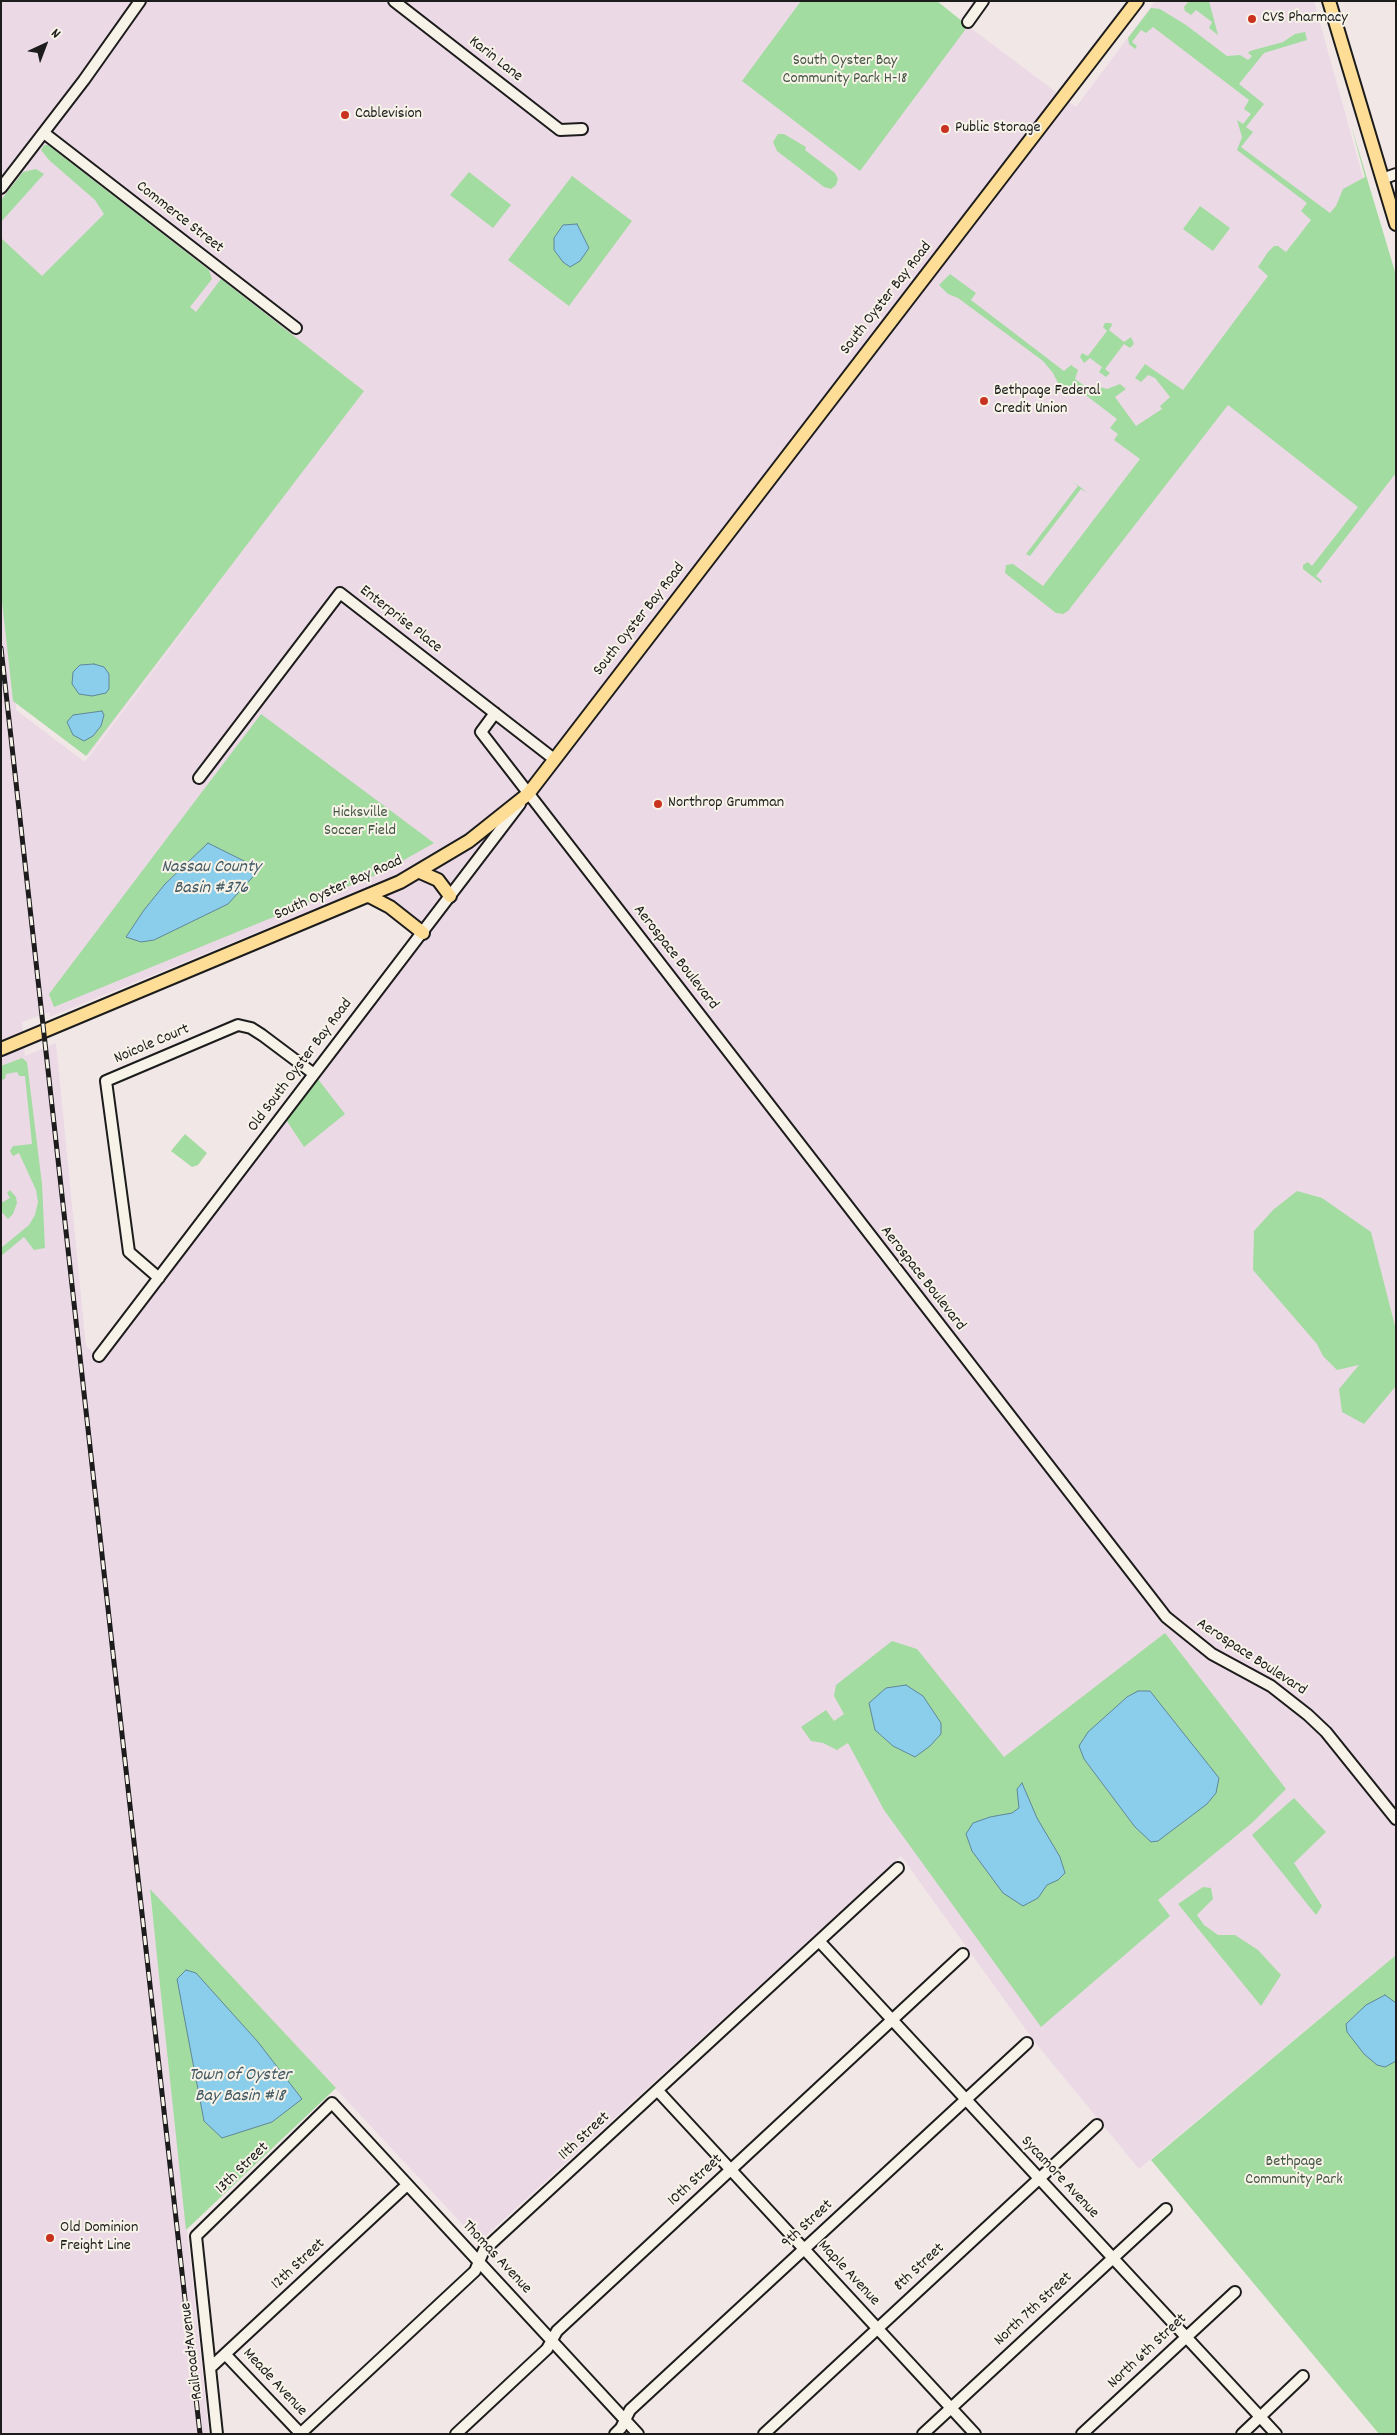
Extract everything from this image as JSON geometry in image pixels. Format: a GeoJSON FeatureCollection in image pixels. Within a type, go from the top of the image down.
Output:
{"type":"FeatureCollection","features":[{"type":"Feature","properties":{"kind":"main road","name":"South Oyster Bay Road"},"geometry":{"type":"LineString","coordinates":[[1,1049],[368,896],[420,872],[469,841],[528,794],[1137,1]]}},
{"type":"Feature","properties":{"kind":"main road"},"geometry":{"type":"LineString","coordinates":[[1329,1],[1396,224]]}},
{"type":"Feature","properties":{"kind":"main road"},"geometry":{"type":"LineString","coordinates":[[420,872],[438,880],[450,896]]}},
{"type":"Feature","properties":{"kind":"main road"},"geometry":{"type":"LineString","coordinates":[[368,896],[390,907],[423,932]]}},
{"type":"Feature","properties":{"kind":"street"},"geometry":{"type":"LineString","coordinates":[[1,188],[44,133],[140,1]]}},
{"type":"Feature","properties":{"kind":"street","name":"Karin Lane"},"geometry":{"type":"LineString","coordinates":[[394,1],[560,130],[582,130]]}},
{"type":"Feature","properties":{"kind":"street"},"geometry":{"type":"LineString","coordinates":[[968,22],[983,1]]}},
{"type":"Feature","properties":{"kind":"street","name":"Commerce Street"},"geometry":{"type":"LineString","coordinates":[[44,133],[296,328]]}},
{"type":"Feature","properties":{"kind":"street"},"geometry":{"type":"LineString","coordinates":[[1382,179],[1396,174]]}},
{"type":"Feature","properties":{"kind":"street","name":"Enterprise Place"},"geometry":{"type":"LineString","coordinates":[[199,778],[340,593],[554,759]]}},
{"type":"Feature","properties":{"kind":"street","name":"Aerospace Boulevard"},"geometry":{"type":"LineString","coordinates":[[495,713],[481,732],[1166,1617],[1212,1654],[1271,1686],[1308,1715],[1326,1732],[1396,1819]]}},
{"type":"Feature","properties":{"kind":"street","name":"Old South Oyster Bay Road"},"geometry":{"type":"LineString","coordinates":[[99,1356],[528,794]]}},
{"type":"Feature","properties":{"kind":"street","name":"Noicole Court"},"geometry":{"type":"LineString","coordinates":[[159,1278],[129,1252],[106,1080],[238,1025],[251,1028],[262,1035],[314,1074]]}},
{"type":"Feature","properties":{"kind":"street","name":"11th Street"},"geometry":{"type":"LineString","coordinates":[[300,2434],[475,2271],[484,2250],[898,1868]]}},
{"type":"Feature","properties":{"kind":"street","name":"Sycamore Avenue"},"geometry":{"type":"LineString","coordinates":[[820,1942],[1276,2434]]}},
{"type":"Feature","properties":{"kind":"street","name":"10th Street"},"geometry":{"type":"LineString","coordinates":[[456,2434],[547,2349],[557,2331],[963,1954]]}},
{"type":"Feature","properties":{"kind":"street","name":"9th Street"},"geometry":{"type":"LineString","coordinates":[[615,2434],[630,2410],[1028,2043]]}},
{"type":"Feature","properties":{"kind":"street","name":"Maple Avenue"},"geometry":{"type":"LineString","coordinates":[[658,2091],[975,2434]]}},
{"type":"Feature","properties":{"kind":"street","name":"Thomas Avenue"},"geometry":{"type":"LineString","coordinates":[[332,2103],[638,2434]]}},
{"type":"Feature","properties":{"kind":"street","name":"13th Street"},"geometry":{"type":"LineString","coordinates":[[198,2264],[196,2236],[332,2103]]}},
{"type":"Feature","properties":{"kind":"street","name":"8th Street"},"geometry":{"type":"LineString","coordinates":[[764,2434],[1097,2125]]}},
{"type":"Feature","properties":{"kind":"street","name":"12th Street"},"geometry":{"type":"LineString","coordinates":[[210,2368],[407,2185]]}},
{"type":"Feature","properties":{"kind":"street","name":"North 7th Street"},"geometry":{"type":"LineString","coordinates":[[922,2434],[1166,2209]]}},
{"type":"Feature","properties":{"kind":"street","name":"Railroad Avenue"},"geometry":{"type":"LineString","coordinates":[[198,2264],[218,2434]]}},
{"type":"Feature","properties":{"kind":"street","name":"North 6th Street"},"geometry":{"type":"LineString","coordinates":[[1082,2434],[1235,2292]]}},
{"type":"Feature","properties":{"kind":"street","name":"Meade Avenue"},"geometry":{"type":"LineString","coordinates":[[225,2354],[300,2434]]}},
{"type":"Feature","properties":{"kind":"street"},"geometry":{"type":"LineString","coordinates":[[1242,2434],[1302,2376]]}},
{"type":"Feature","properties":{"kind":"shaded area"},"geometry":{"type":"Polygon","coordinates":[[[1,1],[801,1],[968,26],[1076,107],[1155,1],[1314,1],[1396,296],[1396,1955],[1139,2169],[1034,2041],[901,1856],[479,2242],[150,1890],[209,2434],[1,2434],[1,1]],[[231,567],[88,756],[16,702],[16,710],[85,762],[231,567]],[[358,891],[50,1017],[49,1012],[22,1022],[25,1056],[56,1043],[86,1346],[96,1355],[416,936],[358,891]]]}},
{"type":"Feature","properties":{"kind":"green space","name":"South Oyster Bay Community Park H-18"},"geometry":{"type":"Polygon","coordinates":[[[801,1],[937,1],[968,26],[860,171],[742,81],[801,1]]]}},
{"type":"Feature","properties":{"kind":"green space"},"geometry":{"type":"Polygon","coordinates":[[[1189,1],[1209,1],[1218,35],[1209,28],[1212,22],[1196,10],[1191,15],[1185,11],[1184,7],[1189,1]]]}},
{"type":"Feature","properties":{"kind":"green space"},"geometry":{"type":"Polygon","coordinates":[[[1151,8],[1160,9],[1186,25],[1227,56],[1240,55],[1248,60],[1252,56],[1248,53],[1250,51],[1283,42],[1295,34],[1305,32],[1307,40],[1264,53],[1239,84],[1264,104],[1246,127],[1253,132],[1241,147],[1330,213],[1336,206],[1343,189],[1365,177],[1351,125],[1396,275],[1396,473],[1316,576],[1322,581],[1321,583],[1303,569],[1303,565],[1308,562],[1312,566],[1358,507],[1228,405],[1068,611],[1063,614],[1056,613],[1005,573],[1006,565],[1013,564],[1043,586],[1140,459],[1114,440],[1118,434],[1110,428],[1117,419],[1075,387],[1068,394],[1061,389],[1053,373],[1043,361],[958,298],[948,294],[939,285],[950,274],[976,293],[971,300],[1064,371],[1071,365],[1078,370],[1075,379],[1094,393],[1100,387],[1107,389],[1120,384],[1126,389],[1115,397],[1136,426],[1162,409],[1160,406],[1170,397],[1155,378],[1148,375],[1141,382],[1135,378],[1145,364],[1183,390],[1268,276],[1258,267],[1268,252],[1274,246],[1278,246],[1286,252],[1311,220],[1301,211],[1307,203],[1237,150],[1242,137],[1237,120],[1243,124],[1251,114],[1244,109],[1249,100],[1153,27],[1146,33],[1141,30],[1132,42],[1137,46],[1135,49],[1129,44],[1128,38],[1151,8]]]}},
{"type":"Feature","properties":{"kind":"green space"},"geometry":{"type":"Polygon","coordinates":[[[778,134],[784,134],[806,147],[805,150],[835,173],[838,179],[836,185],[831,189],[824,187],[777,151],[773,142],[778,134]]]}},
{"type":"Feature","properties":{"kind":"green space"},"geometry":{"type":"Polygon","coordinates":[[[44,145],[48,145],[209,270],[212,279],[190,307],[196,312],[221,279],[364,391],[86,756],[13,701],[1,592],[1,238],[42,276],[104,214],[95,200],[49,160],[41,150],[44,145]]]}},
{"type":"Feature","properties":{"kind":"green space"},"geometry":{"type":"Polygon","coordinates":[[[36,169],[44,174],[1,222],[1,200],[23,172],[36,169]]]}},
{"type":"Feature","properties":{"kind":"green space"},"geometry":{"type":"Polygon","coordinates":[[[469,172],[511,205],[493,228],[450,195],[469,172]]]}},
{"type":"Feature","properties":{"kind":"green space"},"geometry":{"type":"Polygon","coordinates":[[[572,176],[632,221],[569,306],[508,260],[572,176]]]}},
{"type":"Feature","properties":{"kind":"green space"},"geometry":{"type":"Polygon","coordinates":[[[1200,206],[1230,228],[1213,251],[1183,229],[1200,206]]]}},
{"type":"Feature","properties":{"kind":"green space"},"geometry":{"type":"Polygon","coordinates":[[[1105,323],[1111,323],[1112,325],[1109,330],[1124,342],[1131,337],[1134,344],[1130,348],[1124,344],[1105,369],[1110,373],[1106,377],[1099,372],[1102,367],[1090,358],[1084,363],[1080,357],[1082,353],[1088,356],[1107,331],[1103,327],[1105,323]]]}},
{"type":"Feature","properties":{"kind":"green space"},"geometry":{"type":"Polygon","coordinates":[[[1071,480],[1088,493],[1081,489],[1030,556],[1026,554],[1078,486],[1071,480]]]}},
{"type":"Feature","properties":{"kind":"green space","name":"Hicksville Soccer Field"},"geometry":{"type":"Polygon","coordinates":[[[261,714],[434,843],[381,873],[54,1007],[49,994],[261,714]],[[172,876],[144,910],[127,937],[141,942],[172,876]]]}},
{"type":"Feature","properties":{"kind":"green space"},"geometry":{"type":"Polygon","coordinates":[[[22,1058],[27,1062],[42,1184],[45,1248],[34,1250],[24,1237],[1,1256],[1,1248],[29,1225],[35,1215],[38,1202],[36,1190],[19,1153],[13,1156],[10,1151],[13,1146],[32,1144],[25,1076],[19,1076],[17,1072],[6,1074],[5,1079],[1,1080],[1,1066],[22,1058]]]}},
{"type":"Feature","properties":{"kind":"green space"},"geometry":{"type":"Polygon","coordinates":[[[314,1074],[345,1114],[304,1147],[283,1115],[314,1074]]]}},
{"type":"Feature","properties":{"kind":"green space"},"geometry":{"type":"Polygon","coordinates":[[[185,1134],[207,1153],[198,1165],[192,1167],[171,1151],[185,1134]]]}},
{"type":"Feature","properties":{"kind":"green space"},"geometry":{"type":"Polygon","coordinates":[[[10,1190],[16,1197],[17,1203],[13,1214],[8,1219],[1,1211],[1,1203],[10,1198],[7,1193],[10,1190]]]}},
{"type":"Feature","properties":{"kind":"green space"},"geometry":{"type":"Polygon","coordinates":[[[1297,1191],[1322,1198],[1371,1232],[1396,1330],[1396,1386],[1364,1424],[1342,1412],[1339,1389],[1359,1365],[1337,1370],[1323,1356],[1317,1344],[1253,1270],[1254,1231],[1273,1210],[1297,1191]]]}},
{"type":"Feature","properties":{"kind":"green space"},"geometry":{"type":"Polygon","coordinates":[[[1165,1633],[1286,1789],[1253,1822],[1158,1900],[1170,1916],[1041,2027],[884,1810],[848,1743],[837,1750],[823,1743],[811,1741],[801,1727],[826,1710],[834,1721],[844,1714],[834,1696],[836,1685],[892,1641],[917,1649],[1004,1757],[1165,1633]]]}},
{"type":"Feature","properties":{"kind":"green space"},"geometry":{"type":"Polygon","coordinates":[[[1294,1798],[1326,1832],[1294,1863],[1322,1906],[1316,1915],[1252,1835],[1294,1798]]]}},
{"type":"Feature","properties":{"kind":"green space"},"geometry":{"type":"Polygon","coordinates":[[[1203,1887],[1211,1888],[1213,1899],[1197,1915],[1204,1925],[1218,1935],[1235,1935],[1258,1950],[1281,1975],[1261,2006],[1178,1904],[1203,1887]]]}},
{"type":"Feature","properties":{"kind":"green space"},"geometry":{"type":"Polygon","coordinates":[[[150,1889],[336,2088],[186,2230],[161,1995],[150,1889]]]}},
{"type":"Feature","properties":{"kind":"green space","name":"Bethpage Community Park"},"geometry":{"type":"Polygon","coordinates":[[[1396,1955],[1396,2434],[1379,2434],[1151,2160],[1396,1955]]]}},
{"type":"Feature","properties":{"kind":"water"},"geometry":{"type":"Polygon","coordinates":[[[577,224],[589,248],[580,261],[570,267],[563,262],[554,250],[554,238],[563,225],[577,224]]]}},
{"type":"Feature","properties":{"kind":"water"},"geometry":{"type":"Polygon","coordinates":[[[94,664],[104,667],[109,674],[109,689],[106,693],[92,696],[79,694],[72,684],[73,672],[80,665],[94,664]]]}},
{"type":"Feature","properties":{"kind":"water"},"geometry":{"type":"Polygon","coordinates":[[[102,711],[104,715],[101,726],[93,736],[84,741],[73,735],[67,722],[73,715],[102,711]]]}},
{"type":"Feature","properties":{"kind":"water","name":"Nassau County Basin #376"},"geometry":{"type":"Polygon","coordinates":[[[208,843],[260,869],[228,904],[154,940],[141,942],[126,937],[144,910],[165,884],[208,843]]]}},
{"type":"Feature","properties":{"kind":"water"},"geometry":{"type":"Polygon","coordinates":[[[906,1685],[923,1696],[941,1723],[941,1734],[930,1746],[915,1757],[893,1746],[875,1730],[869,1703],[886,1688],[906,1685]]]}},
{"type":"Feature","properties":{"kind":"water"},"geometry":{"type":"Polygon","coordinates":[[[1138,1691],[1150,1691],[1219,1778],[1216,1793],[1207,1804],[1158,1841],[1151,1842],[1135,1827],[1084,1759],[1079,1746],[1088,1732],[1127,1697],[1138,1691]]]}},
{"type":"Feature","properties":{"kind":"water"},"geometry":{"type":"Polygon","coordinates":[[[1022,1783],[1037,1818],[1060,1857],[1065,1873],[1058,1880],[1047,1885],[1038,1898],[1023,1906],[1003,1893],[972,1851],[966,1834],[973,1823],[990,1817],[1012,1813],[1019,1808],[1017,1789],[1022,1783]]]}},
{"type":"Feature","properties":{"kind":"water","name":"Town of Oyster Bay Basin #18"},"geometry":{"type":"Polygon","coordinates":[[[186,1970],[196,1973],[258,2042],[302,2099],[272,2122],[222,2138],[204,2121],[177,1979],[186,1970]]]}},
{"type":"Feature","properties":{"kind":"water"},"geometry":{"type":"Polygon","coordinates":[[[1385,1995],[1396,2003],[1396,2061],[1385,2067],[1377,2065],[1364,2054],[1347,2032],[1346,2024],[1366,2005],[1385,1995]]]}},
{"type":"Feature","properties":{"kind":"railway"},"geometry":{"type":"LineString","coordinates":[[1,648],[200,2434]]}},
{"type":"Feature","properties":{"kind":"place","name":"CVS Pharmacy"},"geometry":{"type":"Point","coordinates":[1252,19]}},
{"type":"Feature","properties":{"kind":"place","name":"Cablevision"},"geometry":{"type":"Point","coordinates":[345,115]}},
{"type":"Feature","properties":{"kind":"place","name":"Public Storage"},"geometry":{"type":"Point","coordinates":[945,129]}},
{"type":"Feature","properties":{"kind":"place","name":"Bethpage Federal Credit Union"},"geometry":{"type":"Point","coordinates":[984,401]}},
{"type":"Feature","properties":{"kind":"place","name":"Northrop Grumman"},"geometry":{"type":"Point","coordinates":[658,804]}},
{"type":"Feature","properties":{"kind":"place","name":"Old Dominion Freight Line"},"geometry":{"type":"Point","coordinates":[50,2238]}}]}
